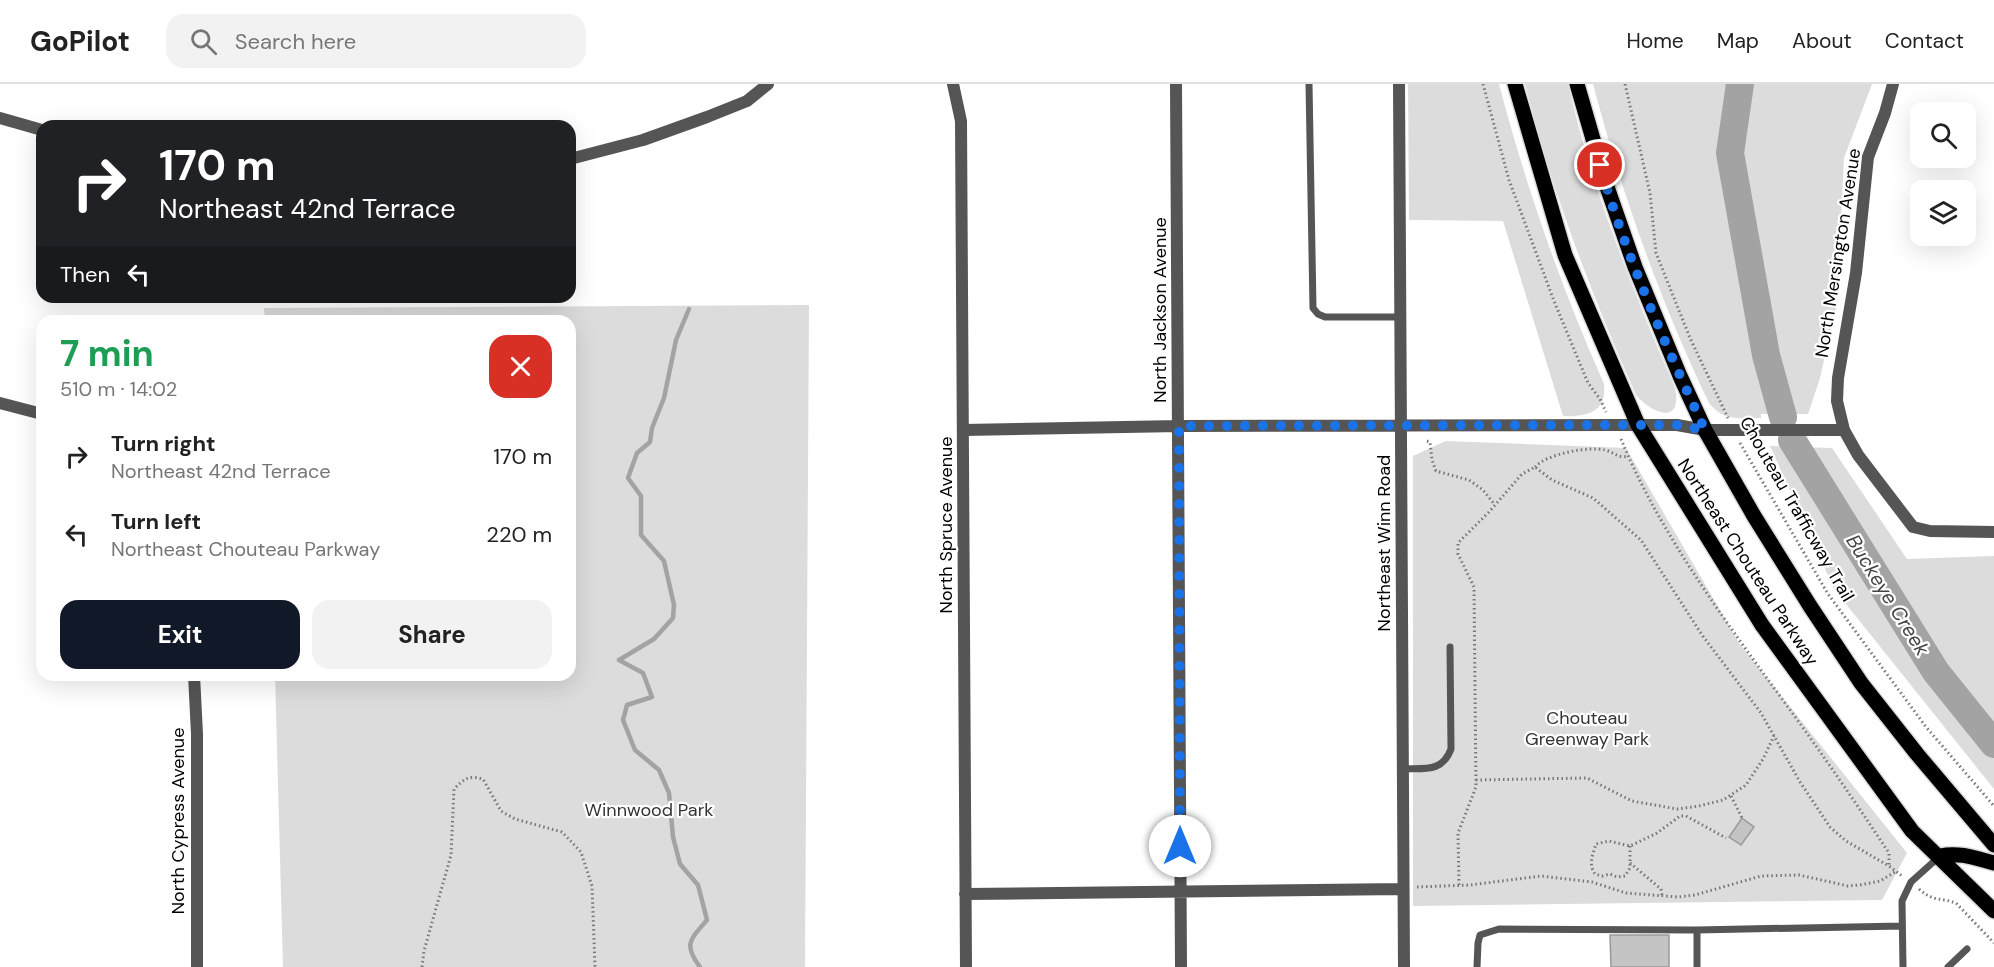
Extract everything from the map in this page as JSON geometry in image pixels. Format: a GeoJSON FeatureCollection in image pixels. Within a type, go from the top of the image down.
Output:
{"type":"FeatureCollection","features":[{"type":"Feature","properties":{"kind":"main road","name":"Northeast Chouteau Parkway"},"geometry":{"type":"LineString","coordinates":[[1515,84],[1565,255],[1638,426],[1761,625],[1912,831],[1994,911]]}},
{"type":"Feature","properties":{"kind":"main road","name":"Northeast Chouteau Parkway"},"geometry":{"type":"LineString","coordinates":[[1577,84],[1606,184],[1635,267],[1705,430],[1754,516],[1861,683],[1994,845]]}},
{"type":"Feature","properties":{"kind":"main road"},"geometry":{"type":"LineString","coordinates":[[1940,856],[1954,854],[1994,863]]}},
{"type":"Feature","properties":{"kind":"street"},"geometry":{"type":"LineString","coordinates":[[576,157],[643,140],[707,117],[747,101],[768,84]]}},
{"type":"Feature","properties":{"kind":"street","name":"North Spruce Avenue"},"geometry":{"type":"LineString","coordinates":[[953,84],[961,121],[966,967]]}},
{"type":"Feature","properties":{"kind":"street","name":"North Jackson Avenue"},"geometry":{"type":"LineString","coordinates":[[1176,84],[1181,967]]}},
{"type":"Feature","properties":{"kind":"street","name":"Northeast Winn Road"},"geometry":{"type":"LineString","coordinates":[[1399,84],[1404,967]]}},
{"type":"Feature","properties":{"kind":"street","name":"North Mersington Avenue"},"geometry":{"type":"LineString","coordinates":[[1893,84],[1885,113],[1868,157],[1851,309],[1838,378],[1837,401],[1844,430],[1858,455],[1912,527],[1930,531],[1994,532]]}},
{"type":"Feature","properties":{"kind":"street"},"geometry":{"type":"LineString","coordinates":[[0,118],[36,128]]}},
{"type":"Feature","properties":{"kind":"street"},"geometry":{"type":"LineString","coordinates":[[0,403],[36,412]]}},
{"type":"Feature","properties":{"kind":"street"},"geometry":{"type":"LineString","coordinates":[[964,430],[1179,426],[1677,425],[1705,430],[1844,430]]}},
{"type":"Feature","properties":{"kind":"street","name":"North Cypress Avenue"},"geometry":{"type":"LineString","coordinates":[[194,681],[197,734],[197,967]]}},
{"type":"Feature","properties":{"kind":"street"},"geometry":{"type":"LineString","coordinates":[[965,894],[1403,889]]}},
{"type":"Feature","properties":{"kind":"lane"},"geometry":{"type":"LineString","coordinates":[[1309,84],[1313,308],[1325,317],[1401,317]]}},
{"type":"Feature","properties":{"kind":"lane"},"geometry":{"type":"LineString","coordinates":[[1402,769],[1436,767],[1446,761],[1451,749],[1450,647]]}},
{"type":"Feature","properties":{"kind":"lane"},"geometry":{"type":"LineString","coordinates":[[1903,967],[1902,902],[1911,882],[1940,856]]}},
{"type":"Feature","properties":{"kind":"lane"},"geometry":{"type":"LineString","coordinates":[[1478,967],[1480,935],[1498,929],[1696,930],[1901,926]]}},
{"type":"Feature","properties":{"kind":"lane"},"geometry":{"type":"LineString","coordinates":[[1696,930],[1697,967]]}},
{"type":"Feature","properties":{"kind":"lane"},"geometry":{"type":"LineString","coordinates":[[1948,967],[1967,949]]}},
{"type":"Feature","properties":{"kind":"path","name":"Chouteau Trafficway Trail"},"geometry":{"type":"LineString","coordinates":[[1625,84],[1650,193],[1656,253],[1690,338],[1746,456],[1828,594],[1926,727],[1994,806]]}},
{"type":"Feature","properties":{"kind":"path"},"geometry":{"type":"LineString","coordinates":[[1402,426],[1430,442],[1436,471],[1469,480],[1483,490],[1495,505]]}},
{"type":"Feature","properties":{"kind":"path"},"geometry":{"type":"LineString","coordinates":[[1459,885],[1458,833],[1476,787],[1476,780],[1474,587],[1458,554],[1458,543],[1522,474],[1543,460],[1572,451],[1602,449],[1618,457],[1628,456]]}},
{"type":"Feature","properties":{"kind":"path"},"geometry":{"type":"LineString","coordinates":[[1535,467],[1551,480],[1593,498],[1641,540],[1702,635],[1761,713],[1800,782],[1830,827],[1846,841],[1889,866],[1929,898],[1957,904],[1994,943]]}},
{"type":"Feature","properties":{"kind":"path"},"geometry":{"type":"LineString","coordinates":[[1476,780],[1587,778],[1632,801],[1653,806],[1683,808],[1715,802],[1739,792],[1752,778],[1774,736]]}},
{"type":"Feature","properties":{"kind":"path"},"geometry":{"type":"LineString","coordinates":[[422,967],[424,951],[451,855],[454,789],[464,779],[471,776],[483,780],[501,811],[515,819],[562,832],[581,852],[592,886],[596,967]]}},
{"type":"Feature","properties":{"kind":"path"},"geometry":{"type":"LineString","coordinates":[[1731,796],[1742,818]]}},
{"type":"Feature","properties":{"kind":"path"},"geometry":{"type":"LineString","coordinates":[[1683,808],[1683,816]]}},
{"type":"Feature","properties":{"kind":"path"},"geometry":{"type":"LineString","coordinates":[[1592,882],[1594,874],[1592,857],[1596,844],[1608,841],[1630,846],[1657,833],[1680,816],[1695,820],[1726,838]]}},
{"type":"Feature","properties":{"kind":"path"},"geometry":{"type":"LineString","coordinates":[[1594,874],[1625,876],[1630,863],[1630,846]]}},
{"type":"Feature","properties":{"kind":"path"},"geometry":{"type":"LineString","coordinates":[[1630,863],[1661,889],[1662,895]]}},
{"type":"Feature","properties":{"kind":"path"},"geometry":{"type":"LineString","coordinates":[[1403,889],[1541,876],[1592,882],[1626,893],[1687,896],[1751,878],[1776,875],[1799,875],[1836,885],[1860,885],[1880,880],[1895,872]]}},
{"type":"Feature","properties":{"kind":"green space"},"geometry":{"type":"Polygon","coordinates":[[[1408,84],[1499,84],[1546,236],[1573,311],[1604,384],[1602,401],[1593,411],[1580,416],[1563,416],[1503,221],[1409,220],[1408,84]]]}},
{"type":"Feature","properties":{"kind":"green space"},"geometry":{"type":"Polygon","coordinates":[[[1525,84],[1568,84],[1589,162],[1614,238],[1675,388],[1675,408],[1670,412],[1657,411],[1636,395],[1603,319],[1560,203],[1525,84]]]}},
{"type":"Feature","properties":{"kind":"green space"},"geometry":{"type":"Polygon","coordinates":[[[1593,84],[1872,84],[1844,158],[1837,303],[1820,378],[1808,414],[1761,414],[1761,418],[1733,418],[1720,413],[1709,403],[1674,326],[1643,246],[1616,166],[1593,84]]]}},
{"type":"Feature","properties":{"kind":"green space","name":"Winnwood Park"},"geometry":{"type":"Polygon","coordinates":[[[809,305],[805,967],[283,967],[275,681],[576,681],[576,315],[265,315],[264,308],[809,305]]]}},
{"type":"Feature","properties":{"kind":"green space","name":"Chouteau Greenway Park"},"geometry":{"type":"Polygon","coordinates":[[[1446,441],[1626,448],[1739,643],[1907,853],[1882,900],[1413,906],[1413,456],[1446,441]]]}},
{"type":"Feature","properties":{"kind":"green space"},"geometry":{"type":"Polygon","coordinates":[[[1770,446],[1832,448],[1907,559],[1994,556],[1994,789],[1834,589],[1770,446]]]}},
{"type":"Feature","properties":{"kind":"building"},"geometry":{"type":"Polygon","coordinates":[[[1742,818],[1754,827],[1741,845],[1729,837],[1742,818]]]}},
{"type":"Feature","properties":{"kind":"building"},"geometry":{"type":"Polygon","coordinates":[[[1610,935],[1669,935],[1669,967],[1611,967],[1610,935]]]}},
{"type":"Feature","properties":{"kind":"waterway","name":"Buckeye Creek"},"geometry":{"type":"LineString","coordinates":[[1740,84],[1730,153],[1766,355],[1783,417]]}},
{"type":"Feature","properties":{"kind":"waterway"},"geometry":{"type":"LineString","coordinates":[[689,309],[676,340],[664,398],[652,428],[650,442],[637,453],[628,478],[641,496],[641,535],[664,561],[674,605],[673,618],[654,639],[619,660],[643,673],[652,697],[627,705],[623,720],[635,750],[659,770],[669,793],[673,837],[680,864],[698,885],[707,920],[693,938],[690,947],[700,967]]}},
{"type":"Feature","properties":{"kind":"waterway","name":"Buckeye Creek"},"geometry":{"type":"LineString","coordinates":[[1792,440],[1936,672],[1994,744]]}},
{"type":"Feature","properties":{"kind":"route"},"geometry":{"type":"LineString","coordinates":[[1180,846],[1179,426],[1677,425],[1705,430],[1635,267],[1600,165]]}}]}
